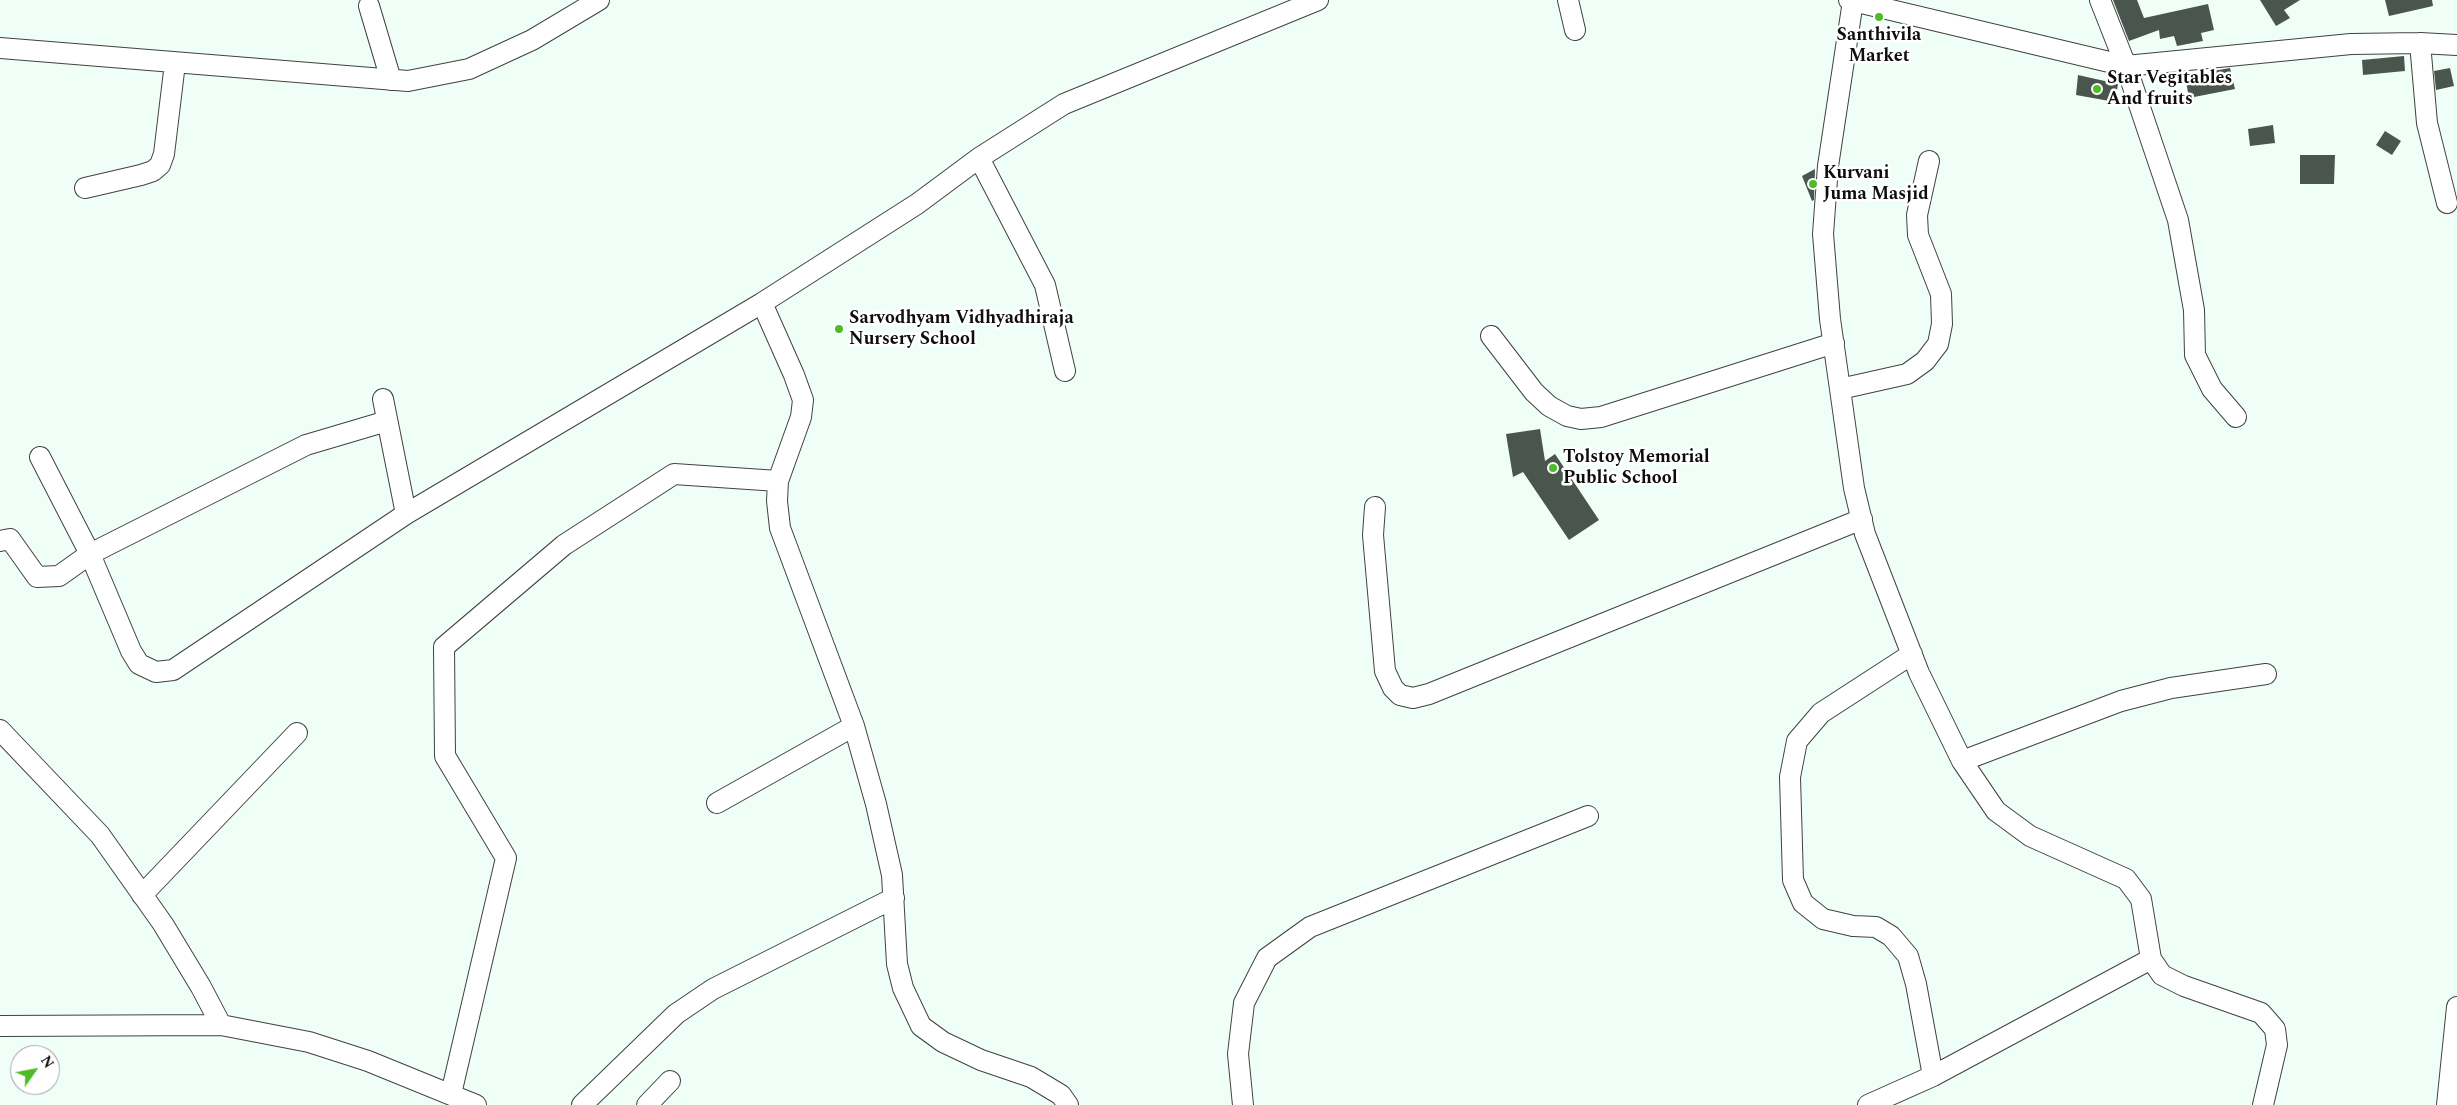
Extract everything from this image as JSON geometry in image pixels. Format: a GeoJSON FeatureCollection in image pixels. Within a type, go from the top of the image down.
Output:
{"type":"FeatureCollection","features":[{"type":"Feature","properties":{"kind":"street"},"geometry":{"type":"LineString","coordinates":[[0,48],[391,80],[421,80],[468,69],[532,40],[579,5],[599,0]]}},
{"type":"Feature","properties":{"kind":"street"},"geometry":{"type":"LineString","coordinates":[[40,457],[90,554],[131,651],[139,664],[156,672],[173,670],[406,514],[762,303],[918,204],[979,158],[1064,104],[1318,0]]}},
{"type":"Feature","properties":{"kind":"street"},"geometry":{"type":"LineString","coordinates":[[1568,0],[1575,30]]}},
{"type":"Feature","properties":{"kind":"street"},"geometry":{"type":"LineString","coordinates":[[2263,1105],[2277,1045],[2275,1029],[2261,1012],[2184,986],[2162,975],[2151,959],[2141,899],[2126,879],[2030,836],[1996,811],[1962,760],[1912,654],[1865,534],[1854,488],[1840,389],[1823,234],[1828,166],[1851,0],[2126,66],[2351,44],[2420,43],[2457,45]]}},
{"type":"Feature","properties":{"kind":"street"},"geometry":{"type":"LineString","coordinates":[[2100,0],[2126,66],[2178,220],[2194,310],[2195,354],[2212,388],[2236,417]]}},
{"type":"Feature","properties":{"kind":"street"},"geometry":{"type":"LineString","coordinates":[[369,6],[391,80]]}},
{"type":"Feature","properties":{"kind":"street"},"geometry":{"type":"LineString","coordinates":[[2420,43],[2427,123],[2447,203]]}},
{"type":"Feature","properties":{"kind":"street"},"geometry":{"type":"LineString","coordinates":[[85,188],[141,175],[153,171],[160,165],[164,154],[175,63]]}},
{"type":"Feature","properties":{"kind":"street"},"geometry":{"type":"LineString","coordinates":[[979,158],[1045,285],[1065,371]]}},
{"type":"Feature","properties":{"kind":"street"},"geometry":{"type":"LineString","coordinates":[[1840,389],[1907,374],[1925,361],[1938,344],[1942,324],[1941,294],[1918,235],[1917,215],[1929,161]]}},
{"type":"Feature","properties":{"kind":"street"},"geometry":{"type":"LineString","coordinates":[[762,303],[803,400],[801,417],[778,481],[777,501],[780,528],[854,726],[876,804],[892,875],[897,964],[903,988],[921,1026],[943,1042],[981,1060],[1031,1077],[1061,1095],[1068,1105]]}},
{"type":"Feature","properties":{"kind":"street"},"geometry":{"type":"LineString","coordinates":[[1491,336],[1534,392],[1549,406],[1567,416],[1581,419],[1601,417],[1834,343]]}},
{"type":"Feature","properties":{"kind":"street"},"geometry":{"type":"LineString","coordinates":[[383,400],[406,514]]}},
{"type":"Feature","properties":{"kind":"street"},"geometry":{"type":"LineString","coordinates":[[0,541],[10,539],[37,577],[59,576],[90,554],[306,445],[387,421]]}},
{"type":"Feature","properties":{"kind":"street"},"geometry":{"type":"LineString","coordinates":[[451,1094],[506,858],[445,756],[444,647],[564,545],[674,474],[778,481]]}},
{"type":"Feature","properties":{"kind":"street"},"geometry":{"type":"LineString","coordinates":[[1374,507],[1373,536],[1385,671],[1393,688],[1400,695],[1413,698],[1429,694],[1862,519]]}},
{"type":"Feature","properties":{"kind":"street"},"geometry":{"type":"LineString","coordinates":[[1912,654],[1821,713],[1796,741],[1790,777],[1793,880],[1803,904],[1824,919],[1853,926],[1876,927],[1892,936],[1908,956],[1916,984],[1933,1076]]}},
{"type":"Feature","properties":{"kind":"street"},"geometry":{"type":"LineString","coordinates":[[1962,760],[2121,701],[2171,688],[2266,674]]}},
{"type":"Feature","properties":{"kind":"street"},"geometry":{"type":"LineString","coordinates":[[717,803],[854,726]]}},
{"type":"Feature","properties":{"kind":"street"},"geometry":{"type":"LineString","coordinates":[[0,730],[100,835],[142,895],[201,987],[220,1026]]}},
{"type":"Feature","properties":{"kind":"street"},"geometry":{"type":"LineString","coordinates":[[142,895],[297,733]]}},
{"type":"Feature","properties":{"kind":"street"},"geometry":{"type":"LineString","coordinates":[[1243,1105],[1238,1054],[1244,1003],[1267,958],[1310,927],[1588,816]]}},
{"type":"Feature","properties":{"kind":"street"},"geometry":{"type":"LineString","coordinates":[[582,1105],[676,1014],[713,989],[894,898]]}},
{"type":"Feature","properties":{"kind":"street"},"geometry":{"type":"LineString","coordinates":[[1868,1105],[1933,1076],[2151,959]]}},
{"type":"Feature","properties":{"kind":"street"},"geometry":{"type":"LineString","coordinates":[[2447,1105],[2457,1007]]}},
{"type":"Feature","properties":{"kind":"street"},"geometry":{"type":"LineString","coordinates":[[0,1026],[220,1026],[309,1042],[368,1061],[476,1105]]}},
{"type":"Feature","properties":{"kind":"street"},"geometry":{"type":"LineString","coordinates":[[647,1105],[670,1081]]}},
{"type":"Feature","properties":{"kind":"building"},"geometry":{"type":"Polygon","coordinates":[[[2113,0],[2137,0],[2144,18],[2208,4],[2214,30],[2201,33],[2203,41],[2177,46],[2174,36],[2160,39],[2159,30],[2129,41],[2113,0]]]}},
{"type":"Feature","properties":{"kind":"building"},"geometry":{"type":"Polygon","coordinates":[[[2260,0],[2300,0],[2284,10],[2290,18],[2276,26],[2260,0]]]}},
{"type":"Feature","properties":{"kind":"building"},"geometry":{"type":"Polygon","coordinates":[[[2385,0],[2432,0],[2433,6],[2389,16],[2385,0]]]}},
{"type":"Feature","properties":{"kind":"building"},"geometry":{"type":"Polygon","coordinates":[[[2404,56],[2405,71],[2363,75],[2362,60],[2404,56]]]}},
{"type":"Feature","properties":{"kind":"building"},"geometry":{"type":"Polygon","coordinates":[[[2230,68],[2235,89],[2189,98],[2185,76],[2230,68]]]}},
{"type":"Feature","properties":{"kind":"building"},"geometry":{"type":"Polygon","coordinates":[[[2450,68],[2454,86],[2436,90],[2434,71],[2450,68]]]}},
{"type":"Feature","properties":{"kind":"building","name":"Star Vegitables And fruits"},"geometry":{"type":"Polygon","coordinates":[[[2078,75],[2118,84],[2115,102],[2076,95],[2078,75]]]}},
{"type":"Feature","properties":{"kind":"building"},"geometry":{"type":"Polygon","coordinates":[[[2273,125],[2275,143],[2250,146],[2248,129],[2273,125]]]}},
{"type":"Feature","properties":{"kind":"building"},"geometry":{"type":"Polygon","coordinates":[[[2385,131],[2401,141],[2392,155],[2376,145],[2385,131]]]}},
{"type":"Feature","properties":{"kind":"building"},"geometry":{"type":"Polygon","coordinates":[[[2300,155],[2335,155],[2334,184],[2300,184],[2300,155]]]}},
{"type":"Feature","properties":{"kind":"building","name":"Kurvani Juma Masjid"},"geometry":{"type":"Polygon","coordinates":[[[1815,169],[1814,200],[1812,201],[1802,176],[1815,169]]]}},
{"type":"Feature","properties":{"kind":"building"},"geometry":{"type":"Polygon","coordinates":[[[1540,429],[1545,461],[1555,454],[1599,520],[1569,540],[1523,472],[1513,477],[1506,434],[1540,429]]]}},
{"type":"Feature","properties":{"kind":"place","name":"Santhivila Market"},"geometry":{"type":"Point","coordinates":[1879,17]}},
{"type":"Feature","properties":{"kind":"place","name":"Star Vegitables And fruits"},"geometry":{"type":"Point","coordinates":[2097,89]}},
{"type":"Feature","properties":{"kind":"place","name":"Kurvani Juma Masjid"},"geometry":{"type":"Point","coordinates":[1813,184]}},
{"type":"Feature","properties":{"kind":"place","name":"Sarvodhyam Vidhyadhiraja Nursery School"},"geometry":{"type":"Point","coordinates":[839,329]}},
{"type":"Feature","properties":{"kind":"place","name":"Tolstoy Memorial Public School"},"geometry":{"type":"Point","coordinates":[1553,468]}}]}
